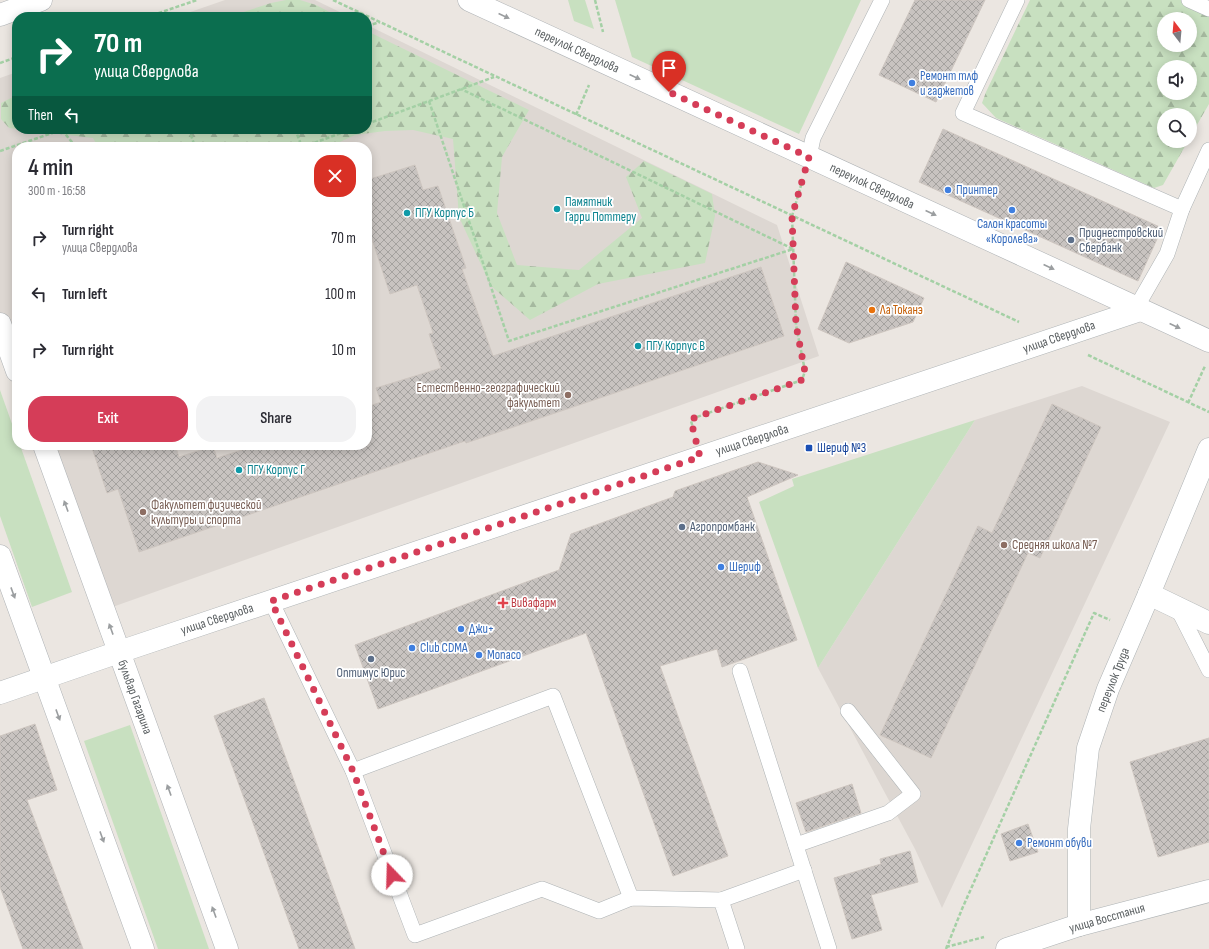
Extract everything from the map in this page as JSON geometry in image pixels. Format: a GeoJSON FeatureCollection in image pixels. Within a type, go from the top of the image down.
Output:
{"type":"FeatureCollection","features":[{"type":"Feature","properties":{"kind":"street"},"geometry":{"type":"LineString","coordinates":[[0,15],[41,0]]}},
{"type":"Feature","properties":{"kind":"street","name":"переулок Свердлова"},"geometry":{"type":"LineString","coordinates":[[468,0],[1209,341]]}},
{"type":"Feature","properties":{"kind":"street","name":"улица Свердлова"},"geometry":{"type":"LineString","coordinates":[[0,693],[1054,339],[1138,309]]}},
{"type":"Feature","properties":{"kind":"street"},"geometry":{"type":"LineString","coordinates":[[0,324],[12,357]]}},
{"type":"Feature","properties":{"kind":"street","name":"переулок Труда"},"geometry":{"type":"LineString","coordinates":[[1079,925],[1079,829],[1088,748],[1108,689],[1209,449]]}},
{"type":"Feature","properties":{"kind":"street","name":"бульвар Гагарина"},"geometry":{"type":"LineString","coordinates":[[46,450],[227,949]]}},
{"type":"Feature","properties":{"kind":"street"},"geometry":{"type":"LineString","coordinates":[[0,556],[143,949]]}},
{"type":"Feature","properties":{"kind":"street"},"geometry":{"type":"LineString","coordinates":[[1149,594],[1209,623]]}},
{"type":"Feature","properties":{"kind":"street","name":"улица Восстания"},"geometry":{"type":"LineString","coordinates":[[1007,949],[1079,925],[1209,891]]}},
{"type":"Feature","properties":{"kind":"lane"},"geometry":{"type":"LineString","coordinates":[[809,157],[813,138],[882,0]]}},
{"type":"Feature","properties":{"kind":"lane"},"geometry":{"type":"LineString","coordinates":[[1017,0],[963,113],[1182,209]]}},
{"type":"Feature","properties":{"kind":"lane"},"geometry":{"type":"LineString","coordinates":[[1189,0],[1209,9]]}},
{"type":"Feature","properties":{"kind":"lane"},"geometry":{"type":"LineString","coordinates":[[1138,309],[1167,254],[1182,209],[1209,150]]}},
{"type":"Feature","properties":{"kind":"lane"},"geometry":{"type":"LineString","coordinates":[[271,601],[353,771],[415,935],[542,889],[598,911],[631,898],[722,900],[804,870]]}},
{"type":"Feature","properties":{"kind":"lane"},"geometry":{"type":"LineString","coordinates":[[1178,608],[1209,670]]}},
{"type":"Feature","properties":{"kind":"lane"},"geometry":{"type":"LineString","coordinates":[[740,671],[829,949]]}},
{"type":"Feature","properties":{"kind":"lane"},"geometry":{"type":"LineString","coordinates":[[353,771],[553,696],[631,898]]}},
{"type":"Feature","properties":{"kind":"lane"},"geometry":{"type":"LineString","coordinates":[[796,845],[888,814],[913,794],[848,711]]}},
{"type":"Feature","properties":{"kind":"lane"},"geometry":{"type":"LineString","coordinates":[[722,900],[737,949]]}},
{"type":"Feature","properties":{"kind":"path"},"geometry":{"type":"LineString","coordinates":[[163,12],[196,0]]}},
{"type":"Feature","properties":{"kind":"path"},"geometry":{"type":"LineString","coordinates":[[333,0],[359,12]]}},
{"type":"Feature","properties":{"kind":"path"},"geometry":{"type":"LineString","coordinates":[[372,18],[1209,412]]}},
{"type":"Feature","properties":{"kind":"path"},"geometry":{"type":"LineString","coordinates":[[372,24],[380,22]]}},
{"type":"Feature","properties":{"kind":"path"},"geometry":{"type":"LineString","coordinates":[[0,63],[12,59]]}},
{"type":"Feature","properties":{"kind":"path"},"geometry":{"type":"LineString","coordinates":[[372,122],[495,77]]}},
{"type":"Feature","properties":{"kind":"path"},"geometry":{"type":"LineString","coordinates":[[461,89],[794,249]]}},
{"type":"Feature","properties":{"kind":"path"},"geometry":{"type":"LineString","coordinates":[[429,101],[510,341],[794,249]]}},
{"type":"Feature","properties":{"kind":"path"},"geometry":{"type":"LineString","coordinates":[[27,142],[51,134]]}},
{"type":"Feature","properties":{"kind":"path"},"geometry":{"type":"LineString","coordinates":[[66,134],[72,142]]}},
{"type":"Feature","properties":{"kind":"path"},"geometry":{"type":"LineString","coordinates":[[316,142],[338,134]]}},
{"type":"Feature","properties":{"kind":"path"},"geometry":{"type":"LineString","coordinates":[[0,151],[12,147]]}},
{"type":"Feature","properties":{"kind":"path"},"geometry":{"type":"LineString","coordinates":[[700,457],[691,421],[694,418],[802,380],[804,376],[805,372],[796,325],[792,216],[809,157]]}},
{"type":"Feature","properties":{"kind":"path"},"geometry":{"type":"LineString","coordinates":[[1188,403],[1206,363]]}},
{"type":"Feature","properties":{"kind":"path"},"geometry":{"type":"LineString","coordinates":[[946,948],[1094,613]]}},
{"type":"Feature","properties":{"kind":"path"},"geometry":{"type":"LineString","coordinates":[[1106,626],[1109,619]]}},
{"type":"Feature","properties":{"kind":"path"},"geometry":{"type":"LineString","coordinates":[[946,948],[990,935]]}},
{"type":"Feature","properties":{"kind":"shaded area"},"geometry":{"type":"Polygon","coordinates":[[[225,0],[315,0],[340,12],[190,12],[225,0]]]}},
{"type":"Feature","properties":{"kind":"shaded area"},"geometry":{"type":"Polygon","coordinates":[[[372,27],[777,225],[819,356],[104,610],[46,450],[372,450],[372,142],[12,142],[12,357],[0,324],[0,78],[12,74],[12,134],[372,134],[372,27]]]}},
{"type":"Feature","properties":{"kind":"shaded area","name":"Средняя школа №7"},"geometry":{"type":"Polygon","coordinates":[[[1082,386],[1170,422],[942,908],[915,849],[818,668],[975,420],[1082,386]]]}},
{"type":"Feature","properties":{"kind":"green space"},"geometry":{"type":"Polygon","coordinates":[[[286,0],[300,0],[316,5],[329,12],[243,12],[286,0]]]}},
{"type":"Feature","properties":{"kind":"green space"},"geometry":{"type":"Polygon","coordinates":[[[568,0],[585,0],[594,29],[574,21],[568,0]]]}},
{"type":"Feature","properties":{"kind":"green space"},"geometry":{"type":"Polygon","coordinates":[[[615,0],[861,0],[799,134],[632,57],[615,0]]]}},
{"type":"Feature","properties":{"kind":"green space"},"geometry":{"type":"Polygon","coordinates":[[[1030,0],[1209,0],[1209,104],[1197,125],[1197,108],[1157,108],[1157,148],[1184,148],[1163,185],[1154,188],[996,118],[982,103],[1030,0]]]}},
{"type":"Feature","properties":{"kind":"green space"},"geometry":{"type":"Polygon","coordinates":[[[372,33],[529,110],[502,157],[497,213],[517,265],[579,270],[642,218],[626,177],[644,161],[712,194],[715,216],[705,263],[598,284],[530,320],[491,286],[459,217],[453,139],[413,130],[372,133],[372,33]]]}},
{"type":"Feature","properties":{"kind":"green space"},"geometry":{"type":"Polygon","coordinates":[[[12,98],[12,128],[9,128],[1,119],[1,103],[12,98]]]}},
{"type":"Feature","properties":{"kind":"green space"},"geometry":{"type":"Polygon","coordinates":[[[59,134],[362,134],[355,135],[340,142],[95,142],[93,138],[59,134]]]}},
{"type":"Feature","properties":{"kind":"green space"},"geometry":{"type":"Polygon","coordinates":[[[0,390],[12,424],[12,450],[22,450],[72,592],[32,607],[0,516],[0,390]]]}},
{"type":"Feature","properties":{"kind":"green space"},"geometry":{"type":"Polygon","coordinates":[[[975,420],[818,668],[759,502],[794,486],[792,479],[975,420]]]}},
{"type":"Feature","properties":{"kind":"green space"},"geometry":{"type":"Polygon","coordinates":[[[130,725],[209,949],[158,949],[84,741],[130,725]]]}},
{"type":"Feature","properties":{"kind":"building"},"geometry":{"type":"Polygon","coordinates":[[[915,0],[985,0],[936,102],[879,75],[915,0]]]}},
{"type":"Feature","properties":{"kind":"building"},"geometry":{"type":"Polygon","coordinates":[[[943,129],[1162,228],[1138,281],[919,182],[943,129]]]}},
{"type":"Feature","properties":{"kind":"building"},"geometry":{"type":"Polygon","coordinates":[[[415,165],[423,190],[438,186],[466,268],[462,269],[493,356],[761,267],[784,336],[466,443],[465,441],[139,552],[118,489],[107,493],[93,450],[177,450],[179,457],[201,450],[214,450],[217,458],[242,450],[372,450],[372,405],[381,402],[376,388],[441,368],[429,334],[433,333],[417,285],[390,294],[372,239],[372,178],[415,165]]]}},
{"type":"Feature","properties":{"kind":"building","name":"Ла Токанэ"},"geometry":{"type":"Polygon","coordinates":[[[846,262],[924,298],[913,322],[849,343],[818,329],[846,262]]]}},
{"type":"Feature","properties":{"kind":"building"},"geometry":{"type":"Polygon","coordinates":[[[1052,404],[1101,427],[1040,558],[1028,553],[931,758],[880,735],[978,526],[992,533],[1052,404]]]}},
{"type":"Feature","properties":{"kind":"building"},"geometry":{"type":"Polygon","coordinates":[[[758,462],[798,475],[747,497],[797,640],[722,667],[717,649],[660,666],[728,856],[673,876],[586,633],[378,709],[355,645],[559,570],[571,534],[673,497],[675,491],[758,462]]]}},
{"type":"Feature","properties":{"kind":"building"},"geometry":{"type":"Polygon","coordinates":[[[264,698],[355,949],[299,949],[214,716],[264,698]]]}},
{"type":"Feature","properties":{"kind":"building"},"geometry":{"type":"Polygon","coordinates":[[[35,724],[57,790],[27,800],[83,949],[23,949],[0,887],[0,736],[35,724]]]}},
{"type":"Feature","properties":{"kind":"building"},"geometry":{"type":"Polygon","coordinates":[[[1209,738],[1209,842],[1158,857],[1130,762],[1209,738]]]}},
{"type":"Feature","properties":{"kind":"building"},"geometry":{"type":"Polygon","coordinates":[[[852,784],[861,813],[806,832],[796,803],[852,784]]]}},
{"type":"Feature","properties":{"kind":"building","name":"Ремонт обуви"},"geometry":{"type":"Polygon","coordinates":[[[1028,824],[1038,852],[1010,861],[1001,834],[1028,824]]]}},
{"type":"Feature","properties":{"kind":"building"},"geometry":{"type":"Polygon","coordinates":[[[910,851],[918,882],[871,895],[882,930],[852,939],[834,878],[881,864],[880,859],[910,851]]]}},
{"type":"Feature","properties":{"kind":"place","name":"Ремонт тлф и гаджетов"},"geometry":{"type":"Point","coordinates":[912,83]}},
{"type":"Feature","properties":{"kind":"place","name":"Принтер"},"geometry":{"type":"Point","coordinates":[948,190]}},
{"type":"Feature","properties":{"kind":"place","name":"Памятник Гарри Поттеру"},"geometry":{"type":"Point","coordinates":[557,209]}},
{"type":"Feature","properties":{"kind":"place","name":"Салон красоты «Королева»"},"geometry":{"type":"Point","coordinates":[1012,210]}},
{"type":"Feature","properties":{"kind":"place","name":"ПГУ Корпус Б"},"geometry":{"type":"Point","coordinates":[407,213]}},
{"type":"Feature","properties":{"kind":"place","name":"Приднестровский Сбербанк"},"geometry":{"type":"Point","coordinates":[1071,240]}},
{"type":"Feature","properties":{"kind":"place","name":"Ла Токанэ"},"geometry":{"type":"Point","coordinates":[872,310]}},
{"type":"Feature","properties":{"kind":"place","name":"ПГУ Корпус В"},"geometry":{"type":"Point","coordinates":[638,346]}},
{"type":"Feature","properties":{"kind":"place","name":"Естественно-географический факультет"},"geometry":{"type":"Point","coordinates":[568,395]}},
{"type":"Feature","properties":{"kind":"place","name":"Шериф №3"},"geometry":{"type":"Point","coordinates":[809,448]}},
{"type":"Feature","properties":{"kind":"place","name":"ПГУ Корпус Г"},"geometry":{"type":"Point","coordinates":[239,470]}},
{"type":"Feature","properties":{"kind":"place","name":"Факультет физической культуры и спорта"},"geometry":{"type":"Point","coordinates":[143,512]}},
{"type":"Feature","properties":{"kind":"place","name":"Агропромбанк"},"geometry":{"type":"Point","coordinates":[682,527]}},
{"type":"Feature","properties":{"kind":"place","name":"Средняя школа №7"},"geometry":{"type":"Point","coordinates":[1004,545]}},
{"type":"Feature","properties":{"kind":"place","name":"Шериф"},"geometry":{"type":"Point","coordinates":[721,567]}},
{"type":"Feature","properties":{"kind":"place","name":"Вивафарм"},"geometry":{"type":"Point","coordinates":[503,603]}},
{"type":"Feature","properties":{"kind":"place","name":"Джи+"},"geometry":{"type":"Point","coordinates":[461,629]}},
{"type":"Feature","properties":{"kind":"place","name":"Club CDMA"},"geometry":{"type":"Point","coordinates":[412,648]}},
{"type":"Feature","properties":{"kind":"place","name":"Monaco"},"geometry":{"type":"Point","coordinates":[479,655]}},
{"type":"Feature","properties":{"kind":"place","name":"Оптимус Юрис"},"geometry":{"type":"Point","coordinates":[371,659]}},
{"type":"Feature","properties":{"kind":"place","name":"Ремонт обуви"},"geometry":{"type":"Point","coordinates":[1019,843]}},
{"type":"Feature","properties":{"kind":"route"},"geometry":{"type":"LineString","coordinates":[[392,875],[353,771],[271,601],[700,457],[691,421],[694,418],[802,380],[804,376],[805,372],[796,325],[792,216],[809,157],[669,92]]}}]}
